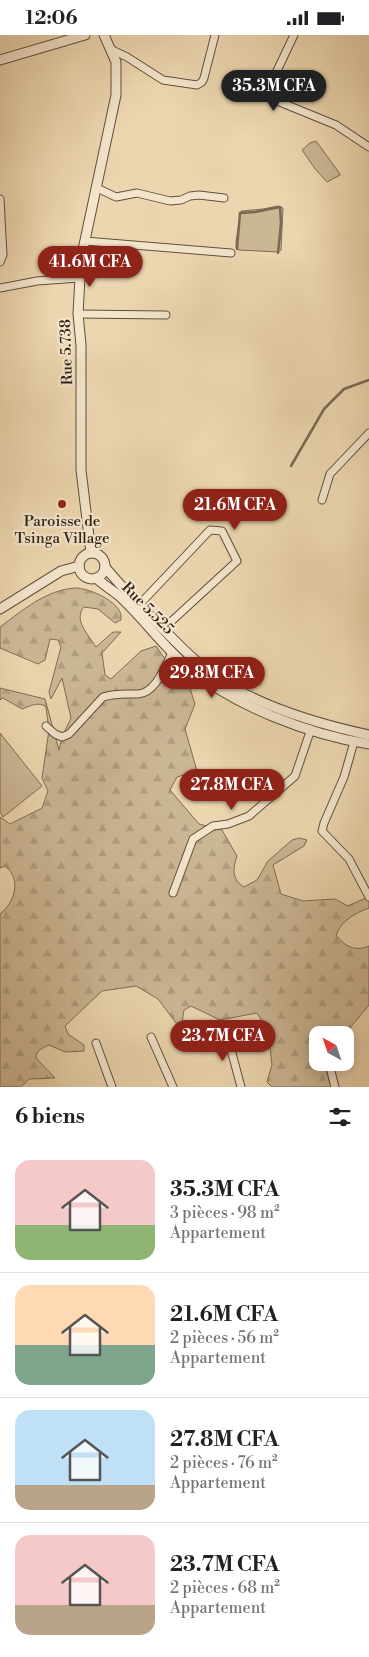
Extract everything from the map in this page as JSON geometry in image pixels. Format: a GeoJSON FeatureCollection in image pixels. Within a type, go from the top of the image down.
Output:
{"type":"FeatureCollection","features":[{"type":"Feature","properties":{"kind":"street"},"geometry":{"type":"LineString","coordinates":[[0,60],[64,38],[84,35]]}},
{"type":"Feature","properties":{"kind":"street","name":"Rue 5.738"},"geometry":{"type":"LineString","coordinates":[[91,553],[81,470],[81,345],[78,314],[79,278],[84,241],[116,95],[116,62],[104,35]]}},
{"type":"Feature","properties":{"kind":"street"},"geometry":{"type":"LineString","coordinates":[[110,49],[127,57],[163,80],[197,85],[204,78],[215,35]]}},
{"type":"Feature","properties":{"kind":"street"},"geometry":{"type":"LineString","coordinates":[[294,35],[265,96],[336,125],[369,147]]}},
{"type":"Feature","properties":{"kind":"street"},"geometry":{"type":"LineString","coordinates":[[97,188],[116,197],[137,193],[170,201],[181,201],[190,196],[199,195],[224,199]]}},
{"type":"Feature","properties":{"kind":"street"},"geometry":{"type":"LineString","coordinates":[[0,199],[3,255],[0,262]]}},
{"type":"Feature","properties":{"kind":"street"},"geometry":{"type":"LineString","coordinates":[[84,241],[231,253]]}},
{"type":"Feature","properties":{"kind":"street"},"geometry":{"type":"LineString","coordinates":[[0,288],[37,281],[79,278]]}},
{"type":"Feature","properties":{"kind":"street"},"geometry":{"type":"LineString","coordinates":[[78,314],[166,315]]}},
{"type":"Feature","properties":{"kind":"street"},"geometry":{"type":"LineString","coordinates":[[322,500],[330,474],[369,433]]}},
{"type":"Feature","properties":{"kind":"street"},"geometry":{"type":"LineString","coordinates":[[139,605],[210,530],[222,531],[237,561],[163,629]]}},
{"type":"Feature","properties":{"kind":"street"},"geometry":{"type":"LineString","coordinates":[[91,553],[102,558],[105,567],[102,574],[96,578],[84,576],[79,566],[81,559],[91,553]]}},
{"type":"Feature","properties":{"kind":"street"},"geometry":{"type":"LineString","coordinates":[[0,609],[61,571],[79,566]]}},
{"type":"Feature","properties":{"kind":"street","name":"Rue 5.525"},"geometry":{"type":"LineString","coordinates":[[105,567],[123,589],[163,629],[219,679],[259,700],[298,715],[369,735]]}},
{"type":"Feature","properties":{"kind":"street","name":"Rue 5.525"},"geometry":{"type":"LineString","coordinates":[[96,578],[117,595],[172,653],[205,680],[233,697],[265,712],[311,729],[354,742],[369,744]]}},
{"type":"Feature","properties":{"kind":"street"},"geometry":{"type":"LineString","coordinates":[[46,726],[62,737],[75,729],[103,697],[148,692],[154,686],[172,653]]}},
{"type":"Feature","properties":{"kind":"street"},"geometry":{"type":"LineString","coordinates":[[173,893],[193,839],[213,826],[228,824],[249,816],[295,777],[311,729]]}},
{"type":"Feature","properties":{"kind":"street"},"geometry":{"type":"LineString","coordinates":[[354,742],[344,777],[322,831],[349,859],[369,897]]}},
{"type":"Feature","properties":{"kind":"street"},"geometry":{"type":"LineString","coordinates":[[226,1031],[241,1087]]}},
{"type":"Feature","properties":{"kind":"street"},"geometry":{"type":"LineString","coordinates":[[151,1037],[173,1087]]}},
{"type":"Feature","properties":{"kind":"street"},"geometry":{"type":"LineString","coordinates":[[96,1043],[112,1087]]}},
{"type":"Feature","properties":{"kind":"street"},"geometry":{"type":"LineString","coordinates":[[332,1071],[335,1087]]}},
{"type":"Feature","properties":{"kind":"green space"},"geometry":{"type":"Polygon","coordinates":[[[316,141],[340,174],[327,182],[302,150],[310,143],[316,141]]]}},
{"type":"Feature","properties":{"kind":"green space"},"geometry":{"type":"Polygon","coordinates":[[[278,206],[283,208],[281,250],[278,252],[239,250],[236,248],[241,211],[278,206]]]}},
{"type":"Feature","properties":{"kind":"green space"},"geometry":{"type":"Polygon","coordinates":[[[80,588],[100,595],[117,607],[120,613],[121,620],[115,623],[98,609],[84,607],[81,612],[80,617],[83,627],[96,647],[113,632],[121,632],[102,653],[105,675],[111,679],[141,651],[156,646],[176,675],[188,682],[195,704],[185,729],[197,771],[177,777],[170,790],[199,824],[222,830],[237,856],[234,873],[240,884],[244,887],[257,880],[268,861],[292,840],[299,838],[307,840],[304,846],[273,865],[281,894],[303,901],[335,899],[348,906],[369,898],[369,908],[349,918],[336,935],[350,947],[364,948],[369,946],[369,1005],[352,1026],[309,1026],[309,1071],[326,1071],[331,1087],[272,1087],[267,1082],[272,1065],[268,1030],[257,1013],[220,1020],[191,1006],[184,1010],[182,1023],[176,1023],[158,999],[136,986],[102,991],[65,1026],[68,1034],[84,1045],[84,1051],[65,1052],[49,1045],[39,1051],[36,1058],[55,1078],[29,1079],[21,1087],[0,1087],[0,914],[13,897],[15,884],[14,877],[10,871],[5,866],[0,868],[0,817],[10,824],[42,808],[48,791],[42,778],[49,730],[46,707],[37,704],[22,709],[3,698],[0,700],[0,688],[45,699],[59,750],[62,737],[71,718],[62,678],[51,699],[49,692],[61,647],[58,640],[50,639],[45,660],[38,664],[0,648],[0,627],[45,597],[64,590],[80,588]]]}},
{"type":"Feature","properties":{"kind":"green space"},"geometry":{"type":"Polygon","coordinates":[[[0,733],[42,786],[3,817],[0,812],[0,733]]]}},
{"type":"Feature","properties":{"kind":"waterway"},"geometry":{"type":"LineString","coordinates":[[237,249],[240,213],[280,207],[281,223],[278,253]]}},
{"type":"Feature","properties":{"kind":"waterway"},"geometry":{"type":"LineString","coordinates":[[291,466],[324,409],[344,389],[369,380]]}},
{"type":"Feature","properties":{"kind":"place","name":"Paroisse de Tsinga Village"},"geometry":{"type":"Point","coordinates":[62,504]}}]}
